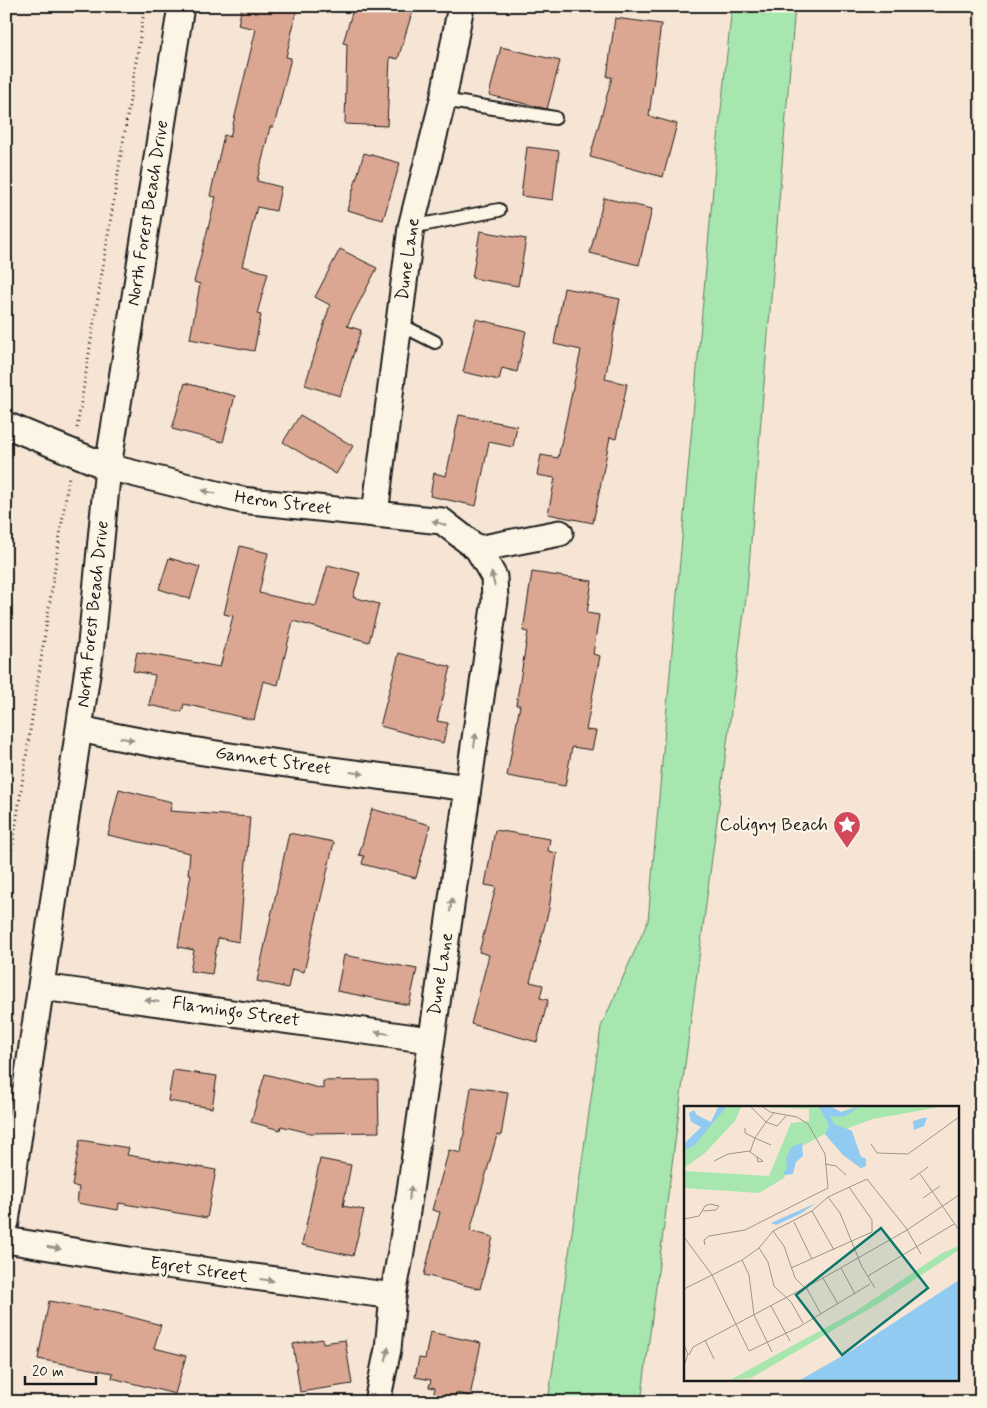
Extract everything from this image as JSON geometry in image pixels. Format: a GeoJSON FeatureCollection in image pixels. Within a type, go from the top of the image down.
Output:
{"type":"FeatureCollection","features":[{"type":"Feature","properties":{"kind":"street","name":"North Forest Beach Drive"},"geometry":{"type":"LineString","coordinates":[[6,1222],[80,729],[90,654],[108,467],[181,6]]}},
{"type":"Feature","properties":{"kind":"street","name":"Dune Lane"},"geometry":{"type":"LineString","coordinates":[[375,514],[411,227],[443,100],[461,6]]}},
{"type":"Feature","properties":{"kind":"street","name":"Heron Street"},"geometry":{"type":"LineString","coordinates":[[6,425],[108,467],[241,500],[442,521],[478,549]]}},
{"type":"Feature","properties":{"kind":"street"},"geometry":{"type":"LineString","coordinates":[[478,549],[560,533]]}},
{"type":"Feature","properties":{"kind":"street","name":"Dune Lane"},"geometry":{"type":"LineString","coordinates":[[377,1402],[388,1348],[393,1296],[406,1219],[430,1040],[495,600],[494,577],[478,549]]}},
{"type":"Feature","properties":{"kind":"street","name":"Gannet Street"},"geometry":{"type":"LineString","coordinates":[[80,729],[130,740],[241,758],[467,788]]}},
{"type":"Feature","properties":{"kind":"street","name":"Flamingo Street"},"geometry":{"type":"LineString","coordinates":[[42,986],[430,1040]]}},
{"type":"Feature","properties":{"kind":"street","name":"Egret Street"},"geometry":{"type":"LineString","coordinates":[[6,1240],[129,1260],[393,1296]]}},
{"type":"Feature","properties":{"kind":"lane"},"geometry":{"type":"LineString","coordinates":[[443,100],[555,118]]}},
{"type":"Feature","properties":{"kind":"lane"},"geometry":{"type":"LineString","coordinates":[[411,227],[499,210]]}},
{"type":"Feature","properties":{"kind":"lane"},"geometry":{"type":"LineString","coordinates":[[399,324],[435,342]]}},
{"type":"Feature","properties":{"kind":"green space"},"geometry":{"type":"Polygon","coordinates":[[[732,6],[795,6],[747,590],[641,1402],[548,1402],[601,1027],[648,921],[715,166],[732,6]]]}},
{"type":"Feature","properties":{"kind":"building"},"geometry":{"type":"Polygon","coordinates":[[[242,6],[298,6],[286,57],[291,58],[275,122],[273,127],[270,127],[257,181],[281,187],[276,211],[257,207],[242,266],[268,273],[257,314],[261,315],[254,351],[190,339],[200,284],[194,282],[216,197],[210,196],[224,135],[230,137],[256,29],[238,25],[242,6]]]}},
{"type":"Feature","properties":{"kind":"building"},"geometry":{"type":"Polygon","coordinates":[[[354,6],[414,6],[398,59],[390,57],[387,126],[345,124],[347,44],[343,43],[354,6]]]}},
{"type":"Feature","properties":{"kind":"building"},"geometry":{"type":"Polygon","coordinates":[[[615,18],[661,24],[649,116],[677,124],[663,177],[590,157],[612,77],[607,77],[615,18]]]}},
{"type":"Feature","properties":{"kind":"building"},"geometry":{"type":"Polygon","coordinates":[[[501,47],[560,61],[547,109],[489,95],[501,47]]]}},
{"type":"Feature","properties":{"kind":"building"},"geometry":{"type":"Polygon","coordinates":[[[527,147],[559,151],[553,200],[521,196],[527,147]]]}},
{"type":"Feature","properties":{"kind":"building"},"geometry":{"type":"Polygon","coordinates":[[[364,153],[400,163],[383,220],[347,210],[364,153]]]}},
{"type":"Feature","properties":{"kind":"building"},"geometry":{"type":"Polygon","coordinates":[[[604,198],[652,209],[639,265],[590,253],[604,198]]]}},
{"type":"Feature","properties":{"kind":"building"},"geometry":{"type":"Polygon","coordinates":[[[480,231],[526,239],[518,286],[472,278],[480,231]]]}},
{"type":"Feature","properties":{"kind":"building"},"geometry":{"type":"Polygon","coordinates":[[[340,249],[377,268],[347,326],[361,330],[340,396],[305,385],[330,305],[315,297],[340,249]]]}},
{"type":"Feature","properties":{"kind":"building"},"geometry":{"type":"Polygon","coordinates":[[[564,288],[620,299],[605,379],[627,384],[616,439],[610,437],[593,523],[548,514],[555,478],[537,475],[541,455],[558,458],[581,350],[554,344],[564,288]]]}},
{"type":"Feature","properties":{"kind":"building"},"geometry":{"type":"Polygon","coordinates":[[[476,319],[526,331],[517,372],[502,368],[499,380],[463,372],[476,319]]]}},
{"type":"Feature","properties":{"kind":"building"},"geometry":{"type":"Polygon","coordinates":[[[185,383],[235,396],[223,442],[172,429],[185,383]]]}},
{"type":"Feature","properties":{"kind":"building"},"geometry":{"type":"Polygon","coordinates":[[[300,415],[353,446],[336,474],[283,442],[300,415]]]}},
{"type":"Feature","properties":{"kind":"building"},"geometry":{"type":"Polygon","coordinates":[[[459,415],[517,426],[513,447],[489,442],[476,506],[430,496],[434,473],[446,476],[459,415]]]}},
{"type":"Feature","properties":{"kind":"building"},"geometry":{"type":"Polygon","coordinates":[[[240,546],[268,553],[259,593],[316,606],[328,565],[360,573],[353,597],[379,604],[369,642],[293,621],[278,685],[263,681],[254,720],[184,704],[182,712],[149,705],[155,675],[133,671],[137,652],[220,667],[233,616],[224,614],[240,546]]]}},
{"type":"Feature","properties":{"kind":"building"},"geometry":{"type":"Polygon","coordinates":[[[169,558],[200,567],[190,599],[159,589],[169,558]]]}},
{"type":"Feature","properties":{"kind":"building"},"geometry":{"type":"Polygon","coordinates":[[[532,572],[592,581],[587,613],[599,615],[593,654],[600,656],[586,730],[596,731],[592,750],[572,747],[565,786],[507,776],[520,705],[516,705],[528,632],[523,631],[532,572]]]}},
{"type":"Feature","properties":{"kind":"building"},"geometry":{"type":"Polygon","coordinates":[[[399,653],[451,667],[437,721],[448,723],[443,743],[380,726],[399,653]]]}},
{"type":"Feature","properties":{"kind":"building"},"geometry":{"type":"Polygon","coordinates":[[[119,789],[172,802],[170,811],[250,817],[239,942],[218,938],[212,974],[190,971],[194,950],[178,947],[191,874],[188,874],[190,853],[108,835],[119,789]]]}},
{"type":"Feature","properties":{"kind":"building"},"geometry":{"type":"Polygon","coordinates":[[[372,809],[430,825],[416,878],[362,864],[364,856],[359,855],[372,809]]]}},
{"type":"Feature","properties":{"kind":"building"},"geometry":{"type":"Polygon","coordinates":[[[495,830],[550,839],[548,851],[557,853],[549,909],[530,982],[543,985],[540,998],[548,1000],[537,1042],[471,1024],[489,955],[479,952],[496,887],[485,885],[495,830]]]}},
{"type":"Feature","properties":{"kind":"building"},"geometry":{"type":"Polygon","coordinates":[[[289,833],[334,842],[304,972],[292,969],[288,988],[257,981],[289,833]]]}},
{"type":"Feature","properties":{"kind":"building"},"geometry":{"type":"Polygon","coordinates":[[[344,955],[417,969],[409,1005],[337,991],[344,955]]]}},
{"type":"Feature","properties":{"kind":"building"},"geometry":{"type":"Polygon","coordinates":[[[173,1070],[217,1076],[212,1108],[168,1101],[173,1070]]]}},
{"type":"Feature","properties":{"kind":"building"},"geometry":{"type":"Polygon","coordinates":[[[265,1074],[323,1089],[323,1081],[378,1080],[379,1132],[310,1133],[281,1126],[280,1130],[251,1122],[265,1074]]]}},
{"type":"Feature","properties":{"kind":"building"},"geometry":{"type":"Polygon","coordinates":[[[471,1087],[508,1092],[501,1136],[497,1135],[470,1231],[493,1237],[480,1289],[424,1275],[440,1212],[432,1210],[449,1150],[461,1153],[471,1087]]]}},
{"type":"Feature","properties":{"kind":"building"},"geometry":{"type":"Polygon","coordinates":[[[80,1140],[129,1148],[127,1155],[216,1170],[207,1218],[119,1203],[118,1210],[77,1203],[79,1187],[72,1186],[80,1140]]]}},
{"type":"Feature","properties":{"kind":"building"},"geometry":{"type":"Polygon","coordinates":[[[320,1159],[351,1165],[343,1206],[364,1210],[353,1256],[302,1245],[320,1159]]]}},
{"type":"Feature","properties":{"kind":"building"},"geometry":{"type":"Polygon","coordinates":[[[49,1301],[116,1313],[161,1325],[154,1348],[186,1356],[175,1394],[112,1378],[113,1373],[38,1359],[49,1301]]]}},
{"type":"Feature","properties":{"kind":"building"},"geometry":{"type":"Polygon","coordinates":[[[430,1332],[481,1343],[470,1396],[456,1393],[454,1402],[432,1402],[435,1388],[429,1387],[431,1380],[415,1377],[419,1358],[425,1359],[430,1332]]]}},
{"type":"Feature","properties":{"kind":"building"},"geometry":{"type":"Polygon","coordinates":[[[322,1339],[323,1343],[345,1340],[352,1384],[300,1392],[293,1344],[322,1339]]]}},
{"type":"Feature","properties":{"kind":"place","name":"Coligny Beach"},"geometry":{"type":"Point","coordinates":[847,849]}}]}
